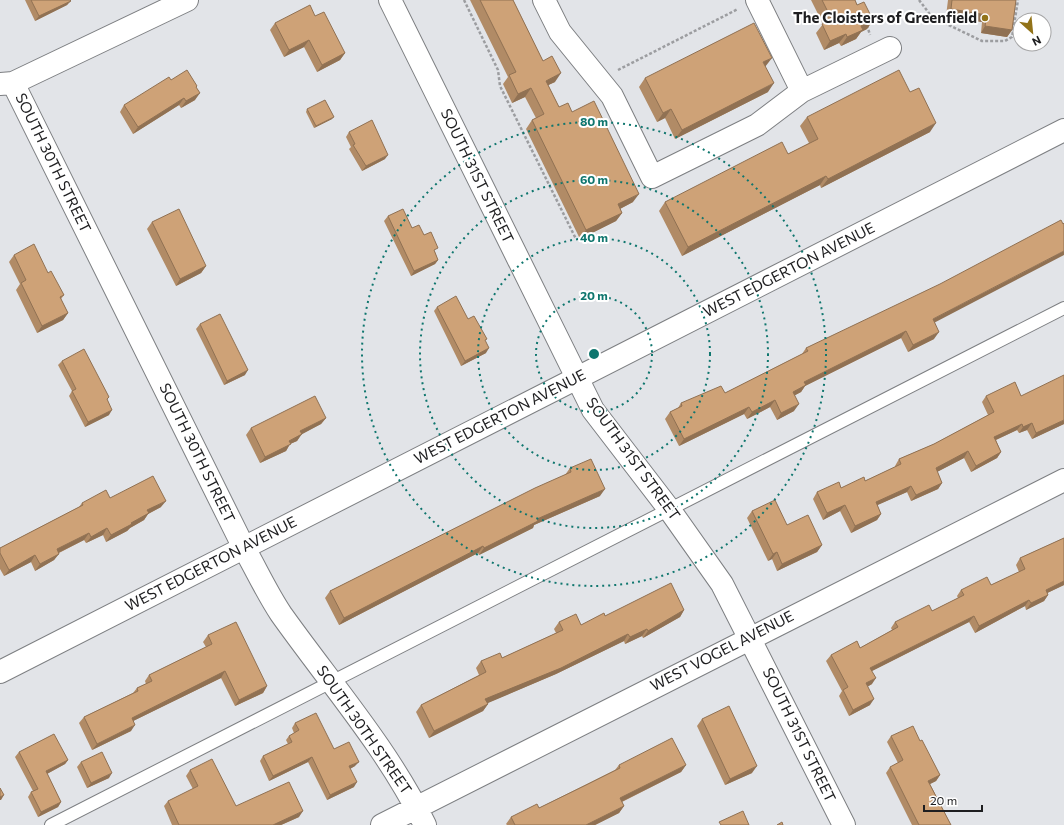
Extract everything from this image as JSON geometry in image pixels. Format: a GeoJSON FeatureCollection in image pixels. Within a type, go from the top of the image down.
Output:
{"type":"FeatureCollection","features":[{"type":"Feature","properties":{"kind":"street"},"geometry":{"type":"LineString","coordinates":[[7,84],[187,0]]}},
{"type":"Feature","properties":{"kind":"street","name":"SOUTH 31ST STREET"},"geometry":{"type":"LineString","coordinates":[[390,0],[593,410],[669,509],[722,584],[844,825]]}},
{"type":"Feature","properties":{"kind":"street"},"geometry":{"type":"LineString","coordinates":[[544,0],[560,32],[612,96],[652,177],[757,125],[802,91],[883,51]]}},
{"type":"Feature","properties":{"kind":"street"},"geometry":{"type":"LineString","coordinates":[[757,0],[802,91]]}},
{"type":"Feature","properties":{"kind":"street","name":"SOUTH 30TH STREET"},"geometry":{"type":"LineString","coordinates":[[7,84],[244,548],[280,612],[386,759],[421,816]]}},
{"type":"Feature","properties":{"kind":"street","name":"WEST EDGERTON AVENUE"},"geometry":{"type":"LineString","coordinates":[[0,672],[1064,130]]}},
{"type":"Feature","properties":{"kind":"street","name":"WEST VOGEL AVENUE"},"geometry":{"type":"LineString","coordinates":[[382,825],[421,816],[750,637],[1064,480]]}},
{"type":"Feature","properties":{"kind":"lane"},"geometry":{"type":"LineString","coordinates":[[51,825],[1064,308]]}},
{"type":"Feature","properties":{"kind":"path"},"geometry":{"type":"LineString","coordinates":[[464,0],[498,70],[500,86],[576,239]]}},
{"type":"Feature","properties":{"kind":"path"},"geometry":{"type":"LineString","coordinates":[[599,80],[757,0]]}},
{"type":"Feature","properties":{"kind":"path"},"geometry":{"type":"LineString","coordinates":[[920,0],[932,17],[982,41],[1005,41],[1012,38],[1018,0]]}},
{"type":"Feature","properties":{"kind":"path"},"geometry":{"type":"LineString","coordinates":[[867,22],[883,51]]}},
{"type":"Feature","properties":{"kind":"building"},"geometry":{"type":"Polygon","coordinates":[[[31,0],[70,0],[71,1],[39,16],[31,0]]]}},
{"type":"Feature","properties":{"kind":"building"},"geometry":{"type":"Polygon","coordinates":[[[480,0],[513,0],[543,61],[552,56],[561,73],[546,81],[559,107],[568,103],[572,112],[594,101],[639,194],[618,204],[622,213],[586,230],[532,120],[544,114],[531,88],[518,94],[509,75],[516,72],[480,0]]]}},
{"type":"Feature","properties":{"kind":"building"},"geometry":{"type":"Polygon","coordinates":[[[822,0],[855,0],[857,5],[864,2],[873,20],[861,26],[863,30],[847,37],[846,34],[830,41],[822,24],[832,20],[822,0]]]}},
{"type":"Feature","properties":{"kind":"building","name":"The Cloisters of Greenfield"},"geometry":{"type":"Polygon","coordinates":[[[952,0],[1016,0],[1014,12],[1012,12],[1012,30],[985,26],[987,15],[951,9],[952,0]]]}},
{"type":"Feature","properties":{"kind":"building"},"geometry":{"type":"Polygon","coordinates":[[[310,5],[315,16],[324,12],[345,53],[322,65],[309,40],[289,50],[275,23],[310,5]]]}},
{"type":"Feature","properties":{"kind":"building"},"geometry":{"type":"Polygon","coordinates":[[[754,23],[772,58],[763,62],[774,83],[682,130],[671,109],[663,113],[645,78],[754,23]]]}},
{"type":"Feature","properties":{"kind":"building"},"geometry":{"type":"Polygon","coordinates":[[[187,70],[200,93],[186,101],[184,98],[138,127],[124,105],[169,77],[171,80],[187,70]]]}},
{"type":"Feature","properties":{"kind":"building"},"geometry":{"type":"Polygon","coordinates":[[[899,70],[910,92],[919,88],[936,123],[828,179],[826,176],[688,247],[665,202],[782,142],[788,154],[818,139],[807,117],[899,70]]]}},
{"type":"Feature","properties":{"kind":"building"},"geometry":{"type":"Polygon","coordinates":[[[325,100],[334,117],[316,126],[307,109],[325,100]]]}},
{"type":"Feature","properties":{"kind":"building"},"geometry":{"type":"Polygon","coordinates":[[[372,120],[388,155],[366,166],[353,145],[355,144],[349,132],[372,120]]]}},
{"type":"Feature","properties":{"kind":"building"},"geometry":{"type":"Polygon","coordinates":[[[179,209],[206,266],[180,279],[152,222],[179,209]]]}},
{"type":"Feature","properties":{"kind":"building"},"geometry":{"type":"Polygon","coordinates":[[[403,209],[412,228],[419,225],[424,235],[431,232],[438,248],[434,250],[438,260],[414,271],[388,216],[403,209]]]}},
{"type":"Feature","properties":{"kind":"building"},"geometry":{"type":"Polygon","coordinates":[[[1061,220],[1063,224],[1064,223],[1064,251],[933,319],[939,332],[913,345],[906,331],[804,382],[806,385],[793,392],[799,404],[781,413],[775,400],[752,412],[749,407],[684,439],[670,412],[682,406],[681,403],[721,386],[725,393],[808,351],[806,348],[940,284],[1061,220]]]}},
{"type":"Feature","properties":{"kind":"building"},"geometry":{"type":"Polygon","coordinates":[[[34,244],[48,273],[51,271],[64,295],[60,297],[68,313],[42,326],[21,283],[26,280],[14,255],[34,244]]]}},
{"type":"Feature","properties":{"kind":"building"},"geometry":{"type":"Polygon","coordinates":[[[456,296],[468,319],[474,316],[487,339],[485,340],[489,348],[465,361],[437,307],[456,296]]]}},
{"type":"Feature","properties":{"kind":"building"},"geometry":{"type":"Polygon","coordinates":[[[220,314],[248,370],[227,381],[200,324],[220,314]]]}},
{"type":"Feature","properties":{"kind":"building"},"geometry":{"type":"Polygon","coordinates":[[[84,349],[109,397],[107,399],[112,410],[88,422],[72,391],[76,389],[62,361],[84,349]]]}},
{"type":"Feature","properties":{"kind":"building"},"geometry":{"type":"Polygon","coordinates":[[[1064,375],[1064,420],[1036,433],[1032,423],[1023,427],[1022,424],[994,437],[1001,452],[976,466],[968,451],[936,468],[942,483],[916,495],[911,486],[876,502],[881,514],[855,526],[845,505],[827,513],[817,492],[839,482],[841,488],[864,477],[865,481],[901,464],[899,459],[934,444],[994,412],[986,396],[1015,382],[1021,396],[1064,375]]]}},
{"type":"Feature","properties":{"kind":"building"},"geometry":{"type":"Polygon","coordinates":[[[315,396],[326,418],[300,431],[302,434],[289,441],[291,444],[265,457],[251,428],[315,396]]]}},
{"type":"Feature","properties":{"kind":"building"},"geometry":{"type":"Polygon","coordinates":[[[591,459],[605,489],[537,519],[538,521],[484,548],[483,546],[344,618],[330,591],[535,488],[571,472],[570,468],[591,459]]]}},
{"type":"Feature","properties":{"kind":"building"},"geometry":{"type":"Polygon","coordinates":[[[153,476],[166,501],[147,510],[149,513],[111,535],[107,528],[91,537],[89,533],[57,549],[59,554],[40,564],[35,555],[9,570],[0,553],[0,548],[83,505],[82,503],[106,490],[110,498],[153,476]]]}},
{"type":"Feature","properties":{"kind":"building"},"geometry":{"type":"Polygon","coordinates":[[[775,500],[787,525],[808,515],[822,545],[782,564],[777,552],[773,554],[752,511],[775,500]]]}},
{"type":"Feature","properties":{"kind":"building"},"geometry":{"type":"Polygon","coordinates":[[[1064,538],[1064,581],[1046,590],[1048,595],[1031,603],[1029,600],[979,626],[974,616],[870,668],[876,678],[866,683],[874,699],[853,710],[843,690],[848,687],[831,655],[857,641],[860,648],[898,627],[895,622],[929,605],[932,611],[964,595],[961,590],[987,577],[991,585],[1025,569],[1020,558],[1064,538]]]}},
{"type":"Feature","properties":{"kind":"building"},"geometry":{"type":"Polygon","coordinates":[[[671,583],[684,610],[648,631],[647,629],[630,637],[628,634],[561,668],[485,699],[488,704],[434,731],[421,705],[486,672],[481,661],[500,653],[502,658],[563,630],[559,622],[576,614],[581,625],[604,613],[605,616],[671,583]]]}},
{"type":"Feature","properties":{"kind":"building"},"geometry":{"type":"Polygon","coordinates":[[[236,622],[267,686],[239,700],[225,671],[132,718],[135,725],[97,744],[84,717],[138,691],[137,688],[152,681],[149,675],[212,644],[208,635],[236,622]]]}},
{"type":"Feature","properties":{"kind":"building"},"geometry":{"type":"Polygon","coordinates":[[[729,706],[757,766],[730,779],[702,719],[729,706]]]}},
{"type":"Feature","properties":{"kind":"building"},"geometry":{"type":"Polygon","coordinates":[[[316,713],[334,749],[349,742],[359,762],[349,766],[357,782],[330,795],[312,757],[273,776],[263,756],[292,742],[289,736],[299,730],[295,723],[316,713]]]}},
{"type":"Feature","properties":{"kind":"building"},"geometry":{"type":"Polygon","coordinates":[[[913,726],[940,775],[928,781],[951,825],[919,825],[890,767],[903,760],[891,736],[913,726]]]}},
{"type":"Feature","properties":{"kind":"building"},"geometry":{"type":"Polygon","coordinates":[[[54,734],[68,760],[46,771],[61,802],[41,812],[31,792],[38,789],[19,752],[54,734]]]}},
{"type":"Feature","properties":{"kind":"building"},"geometry":{"type":"Polygon","coordinates":[[[672,738],[686,765],[620,798],[624,806],[586,825],[515,825],[511,817],[537,804],[539,808],[586,785],[620,768],[619,765],[672,738]]]}},
{"type":"Feature","properties":{"kind":"building"},"geometry":{"type":"Polygon","coordinates":[[[102,752],[112,773],[91,783],[81,762],[102,752]]]}},
{"type":"Feature","properties":{"kind":"building"},"geometry":{"type":"Polygon","coordinates":[[[212,759],[236,806],[289,782],[303,811],[273,825],[179,825],[168,801],[198,786],[190,770],[212,759]]]}},
{"type":"Feature","properties":{"kind":"building"},"geometry":{"type":"Polygon","coordinates":[[[0,788],[4,795],[0,797],[0,788]]]}},
{"type":"Feature","properties":{"kind":"building"},"geometry":{"type":"Polygon","coordinates":[[[743,811],[749,825],[721,825],[719,822],[743,811]]]}},
{"type":"Feature","properties":{"kind":"place","name":"The Cloisters of Greenfield"},"geometry":{"type":"Point","coordinates":[985,18]}}]}
